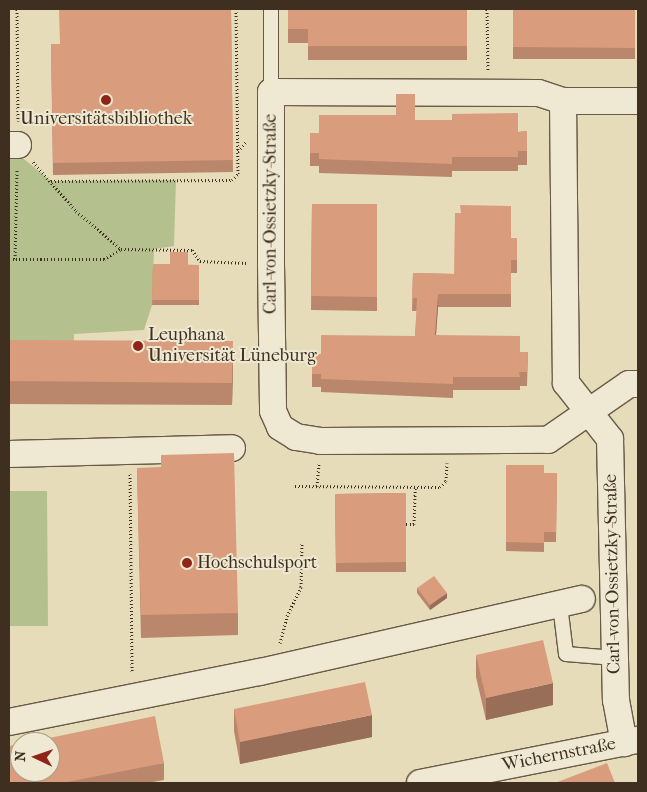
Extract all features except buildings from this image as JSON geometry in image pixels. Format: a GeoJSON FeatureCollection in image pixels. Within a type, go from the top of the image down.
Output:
{"type":"FeatureCollection","features":[{"type":"Feature","properties":{"kind":"street","name":"Carl-von-Ossietzky-Straße"},"geometry":{"type":"LineString","coordinates":[[588,412],[548,440],[320,441],[296,437],[280,427],[272,410],[271,92],[538,93],[564,101],[638,101]]}},
{"type":"Feature","properties":{"kind":"street","name":"Carl-von-Ossietzky-Straße"},"geometry":{"type":"LineString","coordinates":[[564,101],[566,382],[610,439],[616,700],[631,741]]}},
{"type":"Feature","properties":{"kind":"street"},"geometry":{"type":"LineString","coordinates":[[588,412],[629,384],[638,384]]}},
{"type":"Feature","properties":{"kind":"street"},"geometry":{"type":"LineString","coordinates":[[9,454],[232,448]]}},
{"type":"Feature","properties":{"kind":"street"},"geometry":{"type":"LineString","coordinates":[[9,722],[260,672],[571,602]]}},
{"type":"Feature","properties":{"kind":"street","name":"Wichernstraße"},"geometry":{"type":"LineString","coordinates":[[420,783],[631,741]]}},
{"type":"Feature","properties":{"kind":"lane"},"geometry":{"type":"LineString","coordinates":[[271,9],[271,92]]}},
{"type":"Feature","properties":{"kind":"lane"},"geometry":{"type":"LineString","coordinates":[[571,602],[566,654],[614,658]]}},
{"type":"Feature","properties":{"kind":"path"},"geometry":{"type":"LineString","coordinates":[[15,259],[17,9]]}},
{"type":"Feature","properties":{"kind":"path"},"geometry":{"type":"LineString","coordinates":[[51,181],[232,180],[238,174],[236,9]]}},
{"type":"Feature","properties":{"kind":"path"},"geometry":{"type":"LineString","coordinates":[[487,9],[488,93]]}},
{"type":"Feature","properties":{"kind":"path"},"geometry":{"type":"LineString","coordinates":[[15,151],[51,181],[76,211],[121,249]]}},
{"type":"Feature","properties":{"kind":"path"},"geometry":{"type":"LineString","coordinates":[[9,260],[104,259],[121,249],[192,250],[200,261],[271,264]]}},
{"type":"Feature","properties":{"kind":"path"},"geometry":{"type":"LineString","coordinates":[[295,486],[440,487],[446,481],[447,440]]}},
{"type":"Feature","properties":{"kind":"path"},"geometry":{"type":"LineString","coordinates":[[130,452],[132,698]]}},
{"type":"Feature","properties":{"kind":"path"},"geometry":{"type":"LineString","coordinates":[[406,524],[414,524],[415,487]]}},
{"type":"Feature","properties":{"kind":"path"},"geometry":{"type":"LineString","coordinates":[[260,672],[280,643],[287,616],[302,587],[302,542]]}},
{"type":"Feature","properties":{"kind":"green space"},"geometry":{"type":"Polygon","coordinates":[[[20,156],[51,181],[176,180],[174,246],[154,249],[152,305],[144,330],[74,334],[73,360],[9,359],[9,157],[20,156]]]}},
{"type":"Feature","properties":{"kind":"green space"},"geometry":{"type":"Polygon","coordinates":[[[9,491],[47,491],[48,626],[9,626],[9,491]]]}},
{"type":"Feature","properties":{"kind":"place","name":"Universitätsbibliothek"},"geometry":{"type":"Point","coordinates":[106,100]}},
{"type":"Feature","properties":{"kind":"place","name":"Leuphana Universität Lüneburg"},"geometry":{"type":"Point","coordinates":[138,346]}},
{"type":"Feature","properties":{"kind":"place","name":"Hochschulsport"},"geometry":{"type":"Point","coordinates":[187,563]}}]}
